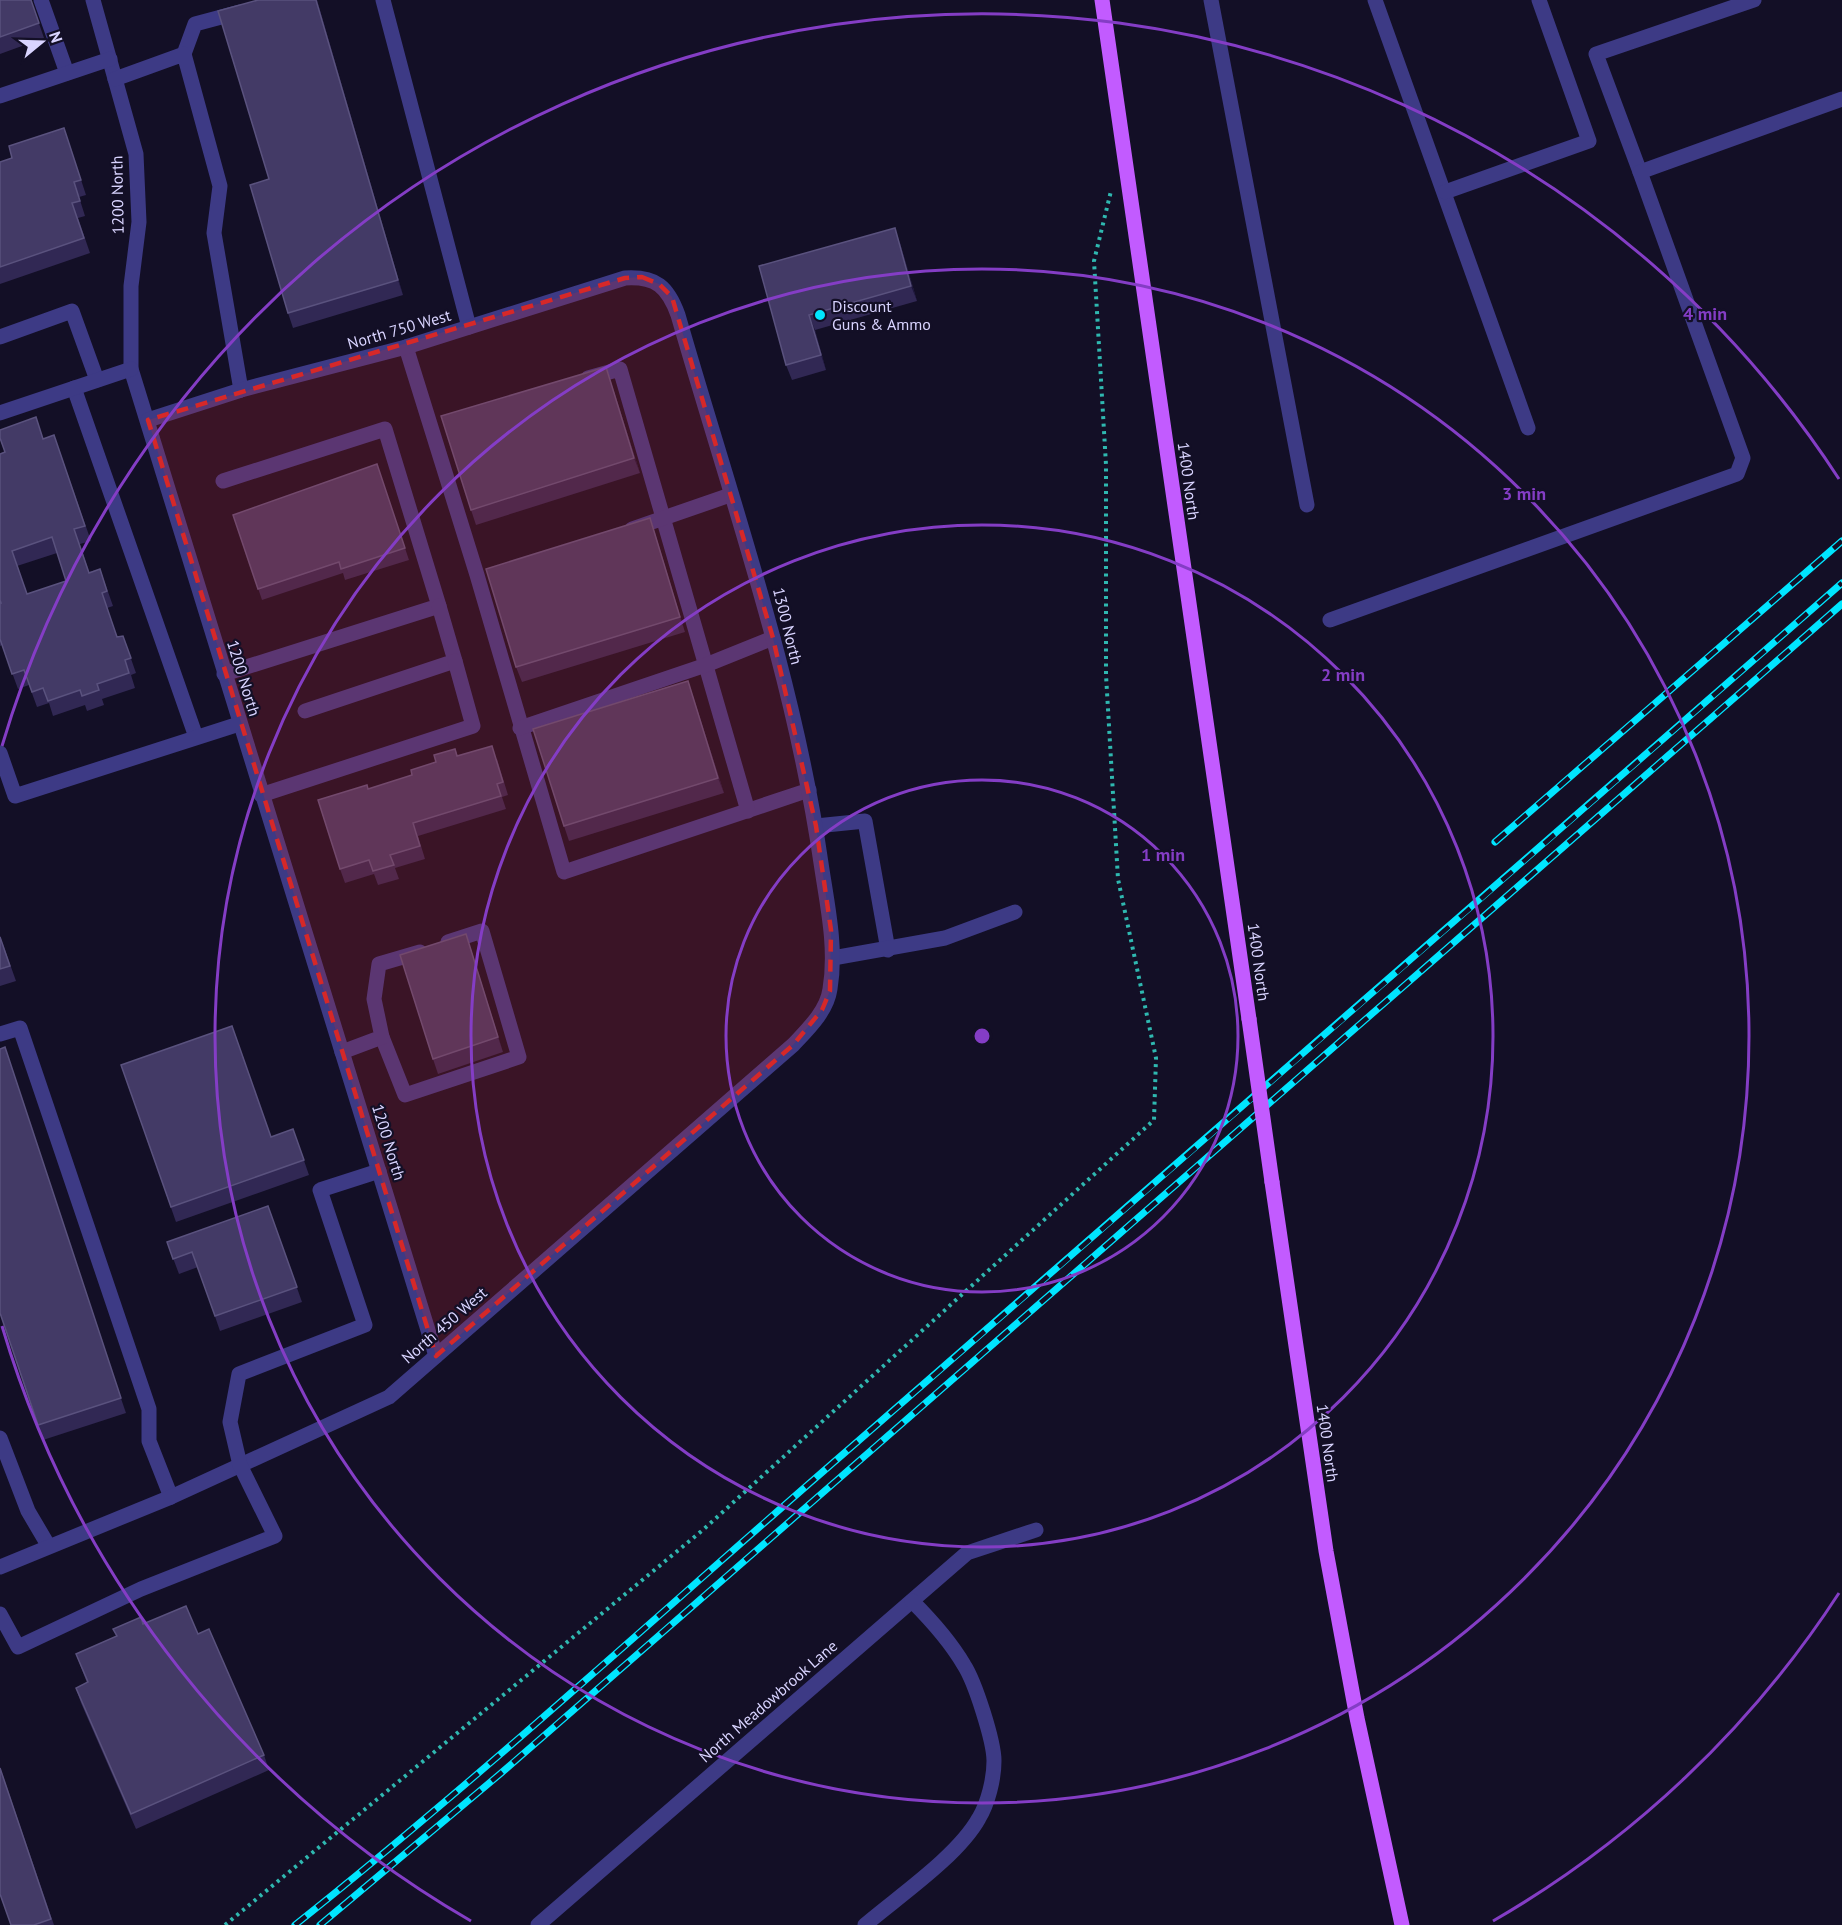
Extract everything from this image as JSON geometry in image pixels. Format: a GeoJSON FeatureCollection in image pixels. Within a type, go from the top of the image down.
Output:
{"type":"FeatureCollection","features":[{"type":"Feature","properties":{"kind":"main road","name":"1400 North"},"geometry":{"type":"LineString","coordinates":[[1102,0],[1326,1551],[1357,1718],[1402,1925]]}},
{"type":"Feature","properties":{"kind":"street"},"geometry":{"type":"LineString","coordinates":[[41,0],[68,73]]}},
{"type":"Feature","properties":{"kind":"street","name":"1200 North"},"geometry":{"type":"LineString","coordinates":[[93,0],[136,154],[139,222],[131,286],[131,369],[436,1356]]}},
{"type":"Feature","properties":{"kind":"street"},"geometry":{"type":"LineString","coordinates":[[383,0],[469,327]]}},
{"type":"Feature","properties":{"kind":"street"},"geometry":{"type":"LineString","coordinates":[[1211,0],[1307,505]]}},
{"type":"Feature","properties":{"kind":"street"},"geometry":{"type":"LineString","coordinates":[[1375,0],[1528,428]]}},
{"type":"Feature","properties":{"kind":"street"},"geometry":{"type":"LineString","coordinates":[[1445,192],[1588,141],[1539,0]]}},
{"type":"Feature","properties":{"kind":"street"},"geometry":{"type":"LineString","coordinates":[[1330,620],[1737,474],[1743,458],[1596,54],[1754,0]]}},
{"type":"Feature","properties":{"kind":"street"},"geometry":{"type":"LineString","coordinates":[[241,390],[214,233],[220,186],[184,54],[195,24],[260,6]]}},
{"type":"Feature","properties":{"kind":"street"},"geometry":{"type":"LineString","coordinates":[[115,79],[184,54]]}},
{"type":"Feature","properties":{"kind":"street"},"geometry":{"type":"LineString","coordinates":[[0,96],[110,60]]}},
{"type":"Feature","properties":{"kind":"street"},"geometry":{"type":"LineString","coordinates":[[1640,172],[1842,99]]}},
{"type":"Feature","properties":{"kind":"street","name":"North 750 West"},"geometry":{"type":"LineString","coordinates":[[148,420],[241,390],[406,347],[625,278],[642,277],[659,284]]}},
{"type":"Feature","properties":{"kind":"street","name":"1300 North"},"geometry":{"type":"LineString","coordinates":[[659,284],[672,297],[678,315],[773,638],[816,826],[833,958],[830,991]]}},
{"type":"Feature","properties":{"kind":"street"},"geometry":{"type":"LineString","coordinates":[[0,337],[72,311],[97,380]]}},
{"type":"Feature","properties":{"kind":"street"},"geometry":{"type":"LineString","coordinates":[[406,347],[436,425],[482,573],[520,728],[564,872],[809,790]]}},
{"type":"Feature","properties":{"kind":"street"},"geometry":{"type":"LineString","coordinates":[[0,413],[131,369]]}},
{"type":"Feature","properties":{"kind":"street"},"geometry":{"type":"LineString","coordinates":[[575,382],[620,369],[748,810]]}},
{"type":"Feature","properties":{"kind":"street"},"geometry":{"type":"LineString","coordinates":[[74,388],[196,737]]}},
{"type":"Feature","properties":{"kind":"street"},"geometry":{"type":"LineString","coordinates":[[223,480],[385,429],[473,726],[261,795]]}},
{"type":"Feature","properties":{"kind":"street"},"geometry":{"type":"LineString","coordinates":[[620,532],[730,495]]}},
{"type":"Feature","properties":{"kind":"street"},"geometry":{"type":"LineString","coordinates":[[224,674],[439,606]]}},
{"type":"Feature","properties":{"kind":"street"},"geometry":{"type":"LineString","coordinates":[[520,728],[706,665],[773,638]]}},
{"type":"Feature","properties":{"kind":"street"},"geometry":{"type":"LineString","coordinates":[[305,711],[455,661]]}},
{"type":"Feature","properties":{"kind":"street"},"geometry":{"type":"LineString","coordinates":[[0,753],[15,796],[239,723]]}},
{"type":"Feature","properties":{"kind":"street"},"geometry":{"type":"LineString","coordinates":[[816,826],[865,821],[888,950]]}},
{"type":"Feature","properties":{"kind":"street"},"geometry":{"type":"LineString","coordinates":[[833,958],[945,938],[1015,912]]}},
{"type":"Feature","properties":{"kind":"street"},"geometry":{"type":"LineString","coordinates":[[482,931],[519,1057],[405,1095],[382,1037],[374,999],[380,964],[482,931]]}},
{"type":"Feature","properties":{"kind":"street","name":"North 450 West"},"geometry":{"type":"LineString","coordinates":[[0,1567],[48,1545],[171,1497],[389,1397],[793,1044],[822,1010],[830,991]]}},
{"type":"Feature","properties":{"kind":"street"},"geometry":{"type":"LineString","coordinates":[[0,1034],[20,1028],[148,1409],[149,1441],[171,1497]]}},
{"type":"Feature","properties":{"kind":"street"},"geometry":{"type":"LineString","coordinates":[[342,1052],[382,1037]]}},
{"type":"Feature","properties":{"kind":"street"},"geometry":{"type":"LineString","coordinates":[[0,1614],[18,1647],[141,1589],[275,1536],[240,1465],[230,1422],[239,1374],[365,1325],[320,1190],[379,1171]]}},
{"type":"Feature","properties":{"kind":"street"},"geometry":{"type":"LineString","coordinates":[[0,1438],[28,1511],[48,1545]]}},
{"type":"Feature","properties":{"kind":"street","name":"North Meadowbrook Lane"},"geometry":{"type":"LineString","coordinates":[[538,1925],[967,1553],[1036,1530]]}},
{"type":"Feature","properties":{"kind":"street"},"geometry":{"type":"LineString","coordinates":[[866,1925],[956,1847],[979,1818],[990,1788],[994,1760],[980,1704],[965,1666],[934,1624],[912,1601]]}},
{"type":"Feature","properties":{"kind":"path"},"geometry":{"type":"LineString","coordinates":[[225,1925],[704,1528],[1154,1120],[1156,1058],[1118,879],[1106,675],[1106,465],[1094,261],[1112,186]]}},
{"type":"Feature","properties":{"kind":"highlighted area"},"geometry":{"type":"Polygon","coordinates":[[[642,277],[659,284],[672,297],[773,638],[816,826],[831,930],[830,991],[822,1010],[793,1045],[436,1356],[148,420],[625,278],[642,277]]]}},
{"type":"Feature","properties":{"kind":"building"},"geometry":{"type":"Polygon","coordinates":[[[0,0],[31,0],[39,23],[0,37],[0,0]]]}},
{"type":"Feature","properties":{"kind":"building"},"geometry":{"type":"Polygon","coordinates":[[[258,0],[316,0],[398,280],[288,313],[250,185],[269,179],[218,11],[258,0]]]}},
{"type":"Feature","properties":{"kind":"building"},"geometry":{"type":"Polygon","coordinates":[[[64,128],[81,180],[74,182],[80,201],[72,203],[84,238],[0,267],[0,162],[12,158],[9,146],[64,128]]]}},
{"type":"Feature","properties":{"kind":"building","name":"Discount Guns & Ammo"},"geometry":{"type":"Polygon","coordinates":[[[895,228],[911,286],[809,315],[821,355],[786,365],[759,266],[895,228]]]}},
{"type":"Feature","properties":{"kind":"building"},"geometry":{"type":"Polygon","coordinates":[[[606,367],[634,458],[471,510],[441,416],[606,367]]]}},
{"type":"Feature","properties":{"kind":"building"},"geometry":{"type":"Polygon","coordinates":[[[36,417],[43,439],[54,435],[85,526],[74,529],[89,573],[100,569],[107,591],[102,593],[117,637],[123,636],[131,658],[125,660],[129,673],[97,684],[99,690],[82,696],[80,690],[48,701],[43,688],[32,692],[24,670],[12,674],[0,639],[0,454],[5,452],[0,430],[36,417]],[[52,537],[12,551],[27,594],[66,581],[52,537]]]}},
{"type":"Feature","properties":{"kind":"building"},"geometry":{"type":"Polygon","coordinates":[[[377,464],[405,548],[341,569],[339,562],[258,589],[233,515],[377,464]]]}},
{"type":"Feature","properties":{"kind":"building"},"geometry":{"type":"Polygon","coordinates":[[[650,518],[680,617],[516,667],[486,569],[650,518]]]}},
{"type":"Feature","properties":{"kind":"building"},"geometry":{"type":"Polygon","coordinates":[[[688,681],[718,778],[564,826],[533,729],[688,681]]]}},
{"type":"Feature","properties":{"kind":"building"},"geometry":{"type":"Polygon","coordinates":[[[492,746],[503,782],[497,784],[501,796],[413,823],[420,846],[390,855],[394,865],[373,871],[369,860],[340,869],[318,800],[367,785],[368,789],[412,775],[411,770],[436,762],[434,755],[455,749],[457,756],[492,746]]]}},
{"type":"Feature","properties":{"kind":"building"},"geometry":{"type":"Polygon","coordinates":[[[466,934],[498,1037],[433,1059],[400,955],[466,934]]]}},
{"type":"Feature","properties":{"kind":"building"},"geometry":{"type":"Polygon","coordinates":[[[0,937],[10,966],[0,969],[0,937]]]}},
{"type":"Feature","properties":{"kind":"building"},"geometry":{"type":"Polygon","coordinates":[[[232,1026],[271,1137],[293,1129],[304,1160],[171,1207],[121,1065],[232,1026]]]}},
{"type":"Feature","properties":{"kind":"building"},"geometry":{"type":"Polygon","coordinates":[[[5,1047],[121,1398],[38,1425],[0,1313],[0,1049],[5,1047]]]}},
{"type":"Feature","properties":{"kind":"building"},"geometry":{"type":"Polygon","coordinates":[[[268,1206],[297,1287],[215,1316],[192,1252],[173,1259],[167,1242],[268,1206]]]}},
{"type":"Feature","properties":{"kind":"building"},"geometry":{"type":"Polygon","coordinates":[[[186,1606],[198,1634],[209,1629],[264,1755],[131,1814],[76,1688],[88,1682],[76,1654],[117,1636],[113,1629],[141,1617],[143,1624],[186,1606]]]}},
{"type":"Feature","properties":{"kind":"building"},"geometry":{"type":"Polygon","coordinates":[[[0,1768],[51,1919],[34,1925],[11,1925],[0,1894],[0,1768]]]}},
{"type":"Feature","properties":{"kind":"railway"},"geometry":{"type":"LineString","coordinates":[[1495,842],[1842,541]]}},
{"type":"Feature","properties":{"kind":"railway"},"geometry":{"type":"LineString","coordinates":[[295,1925],[505,1750],[1842,583]]}},
{"type":"Feature","properties":{"kind":"railway"},"geometry":{"type":"LineString","coordinates":[[320,1925],[500,1774],[1842,604]]}},
{"type":"Feature","properties":{"kind":"place","name":"Discount Guns & Ammo"},"geometry":{"type":"Point","coordinates":[820,315]}}]}
